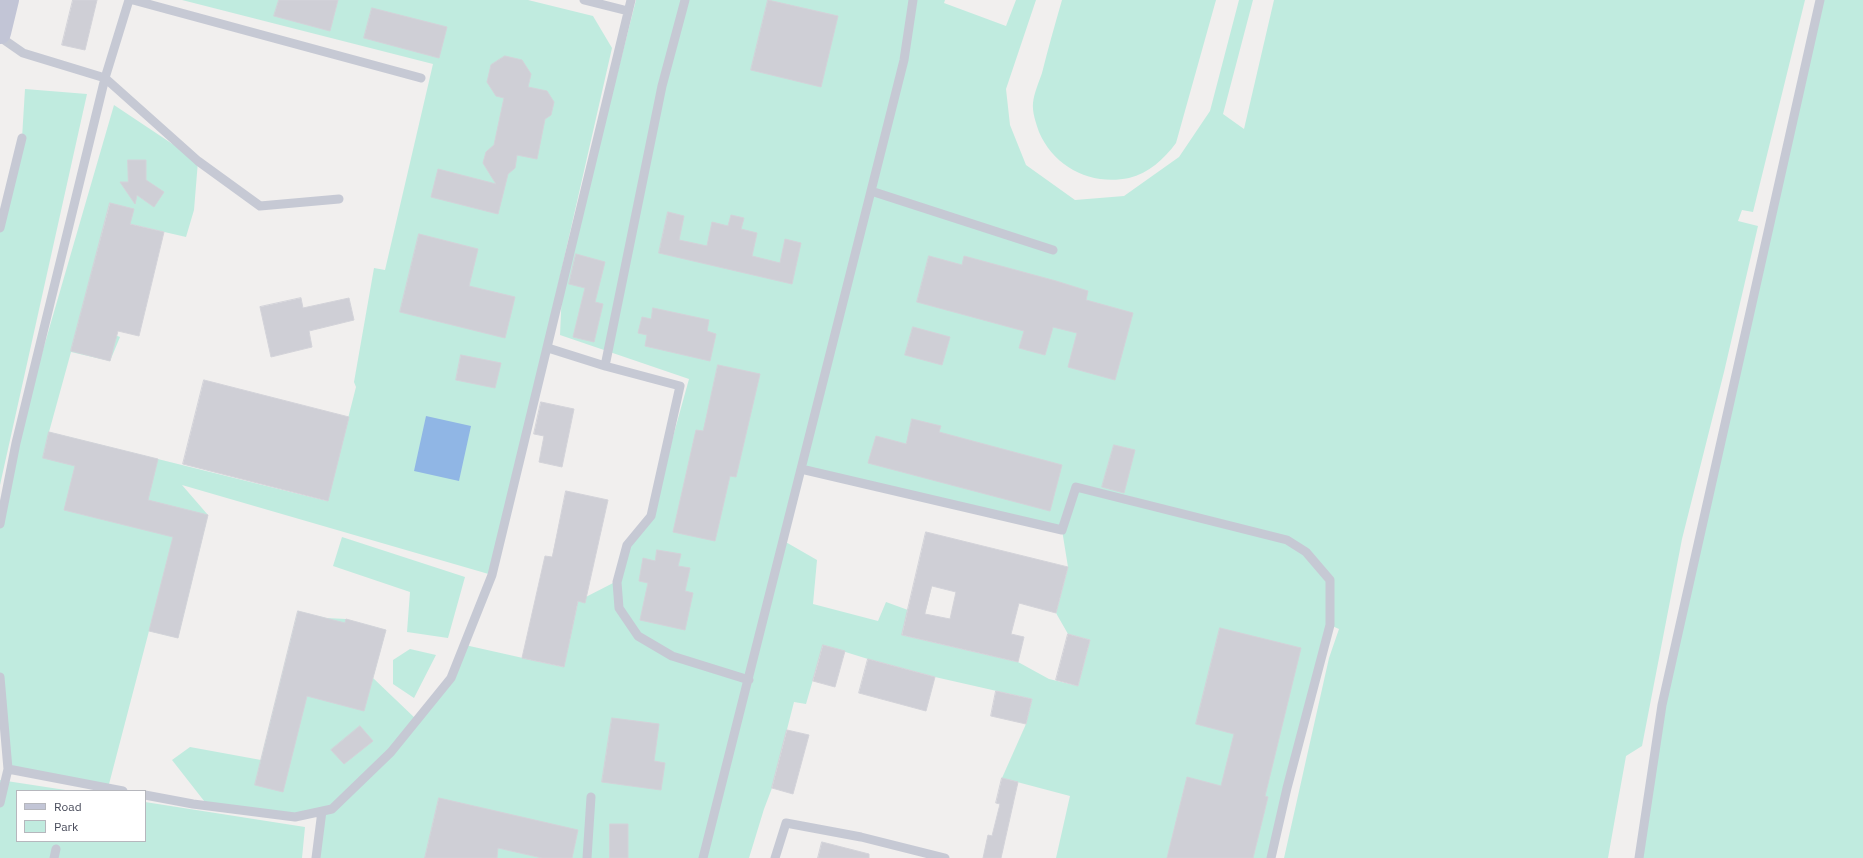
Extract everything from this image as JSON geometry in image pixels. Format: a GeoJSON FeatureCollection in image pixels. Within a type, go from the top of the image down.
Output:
{"type":"FeatureCollection","features":[{"type":"Feature","properties":{"kind":"main road"},"geometry":{"type":"LineString","coordinates":[[0,33],[8,0]]}},
{"type":"Feature","properties":{"kind":"lane"},"geometry":{"type":"LineString","coordinates":[[0,524],[18,436],[105,78],[129,0]]}},
{"type":"Feature","properties":{"kind":"lane"},"geometry":{"type":"LineString","coordinates":[[133,0],[421,78]]}},
{"type":"Feature","properties":{"kind":"lane"},"geometry":{"type":"LineString","coordinates":[[584,0],[628,11]]}},
{"type":"Feature","properties":{"kind":"lane"},"geometry":{"type":"LineString","coordinates":[[146,795],[193,804],[295,817],[332,809],[391,752],[451,678],[492,575],[631,0]]}},
{"type":"Feature","properties":{"kind":"lane"},"geometry":{"type":"LineString","coordinates":[[605,366],[662,86],[685,0]]}},
{"type":"Feature","properties":{"kind":"lane"},"geometry":{"type":"LineString","coordinates":[[703,858],[904,60],[913,0]]}},
{"type":"Feature","properties":{"kind":"lane"},"geometry":{"type":"LineString","coordinates":[[1639,858],[1662,705],[1820,0]]}},
{"type":"Feature","properties":{"kind":"lane"},"geometry":{"type":"LineString","coordinates":[[0,37],[23,53],[105,78],[198,161],[260,206],[339,199]]}},
{"type":"Feature","properties":{"kind":"lane"},"geometry":{"type":"LineString","coordinates":[[0,228],[22,138]]}},
{"type":"Feature","properties":{"kind":"lane"},"geometry":{"type":"LineString","coordinates":[[871,191],[1053,250]]}},
{"type":"Feature","properties":{"kind":"lane"},"geometry":{"type":"LineString","coordinates":[[548,348],[605,366],[680,386],[651,516],[627,545],[616,582],[619,608],[638,636],[672,656],[749,680]]}},
{"type":"Feature","properties":{"kind":"lane"},"geometry":{"type":"LineString","coordinates":[[802,469],[1062,530],[1076,487],[1287,540],[1306,552],[1330,580],[1330,625],[1287,788],[1272,858]]}},
{"type":"Feature","properties":{"kind":"lane"},"geometry":{"type":"LineString","coordinates":[[0,677],[8,769],[0,803]]}},
{"type":"Feature","properties":{"kind":"lane"},"geometry":{"type":"LineString","coordinates":[[8,769],[118,790]]}},
{"type":"Feature","properties":{"kind":"lane"},"geometry":{"type":"LineString","coordinates":[[587,858],[592,798]]}},
{"type":"Feature","properties":{"kind":"lane"},"geometry":{"type":"LineString","coordinates":[[316,858],[322,811]]}},
{"type":"Feature","properties":{"kind":"lane"},"geometry":{"type":"LineString","coordinates":[[775,858],[786,823],[861,837],[945,858]]}},
{"type":"Feature","properties":{"kind":"green space"},"geometry":{"type":"Polygon","coordinates":[[[182,0],[528,0],[593,16],[612,48],[492,575],[182,485],[208,515],[178,638],[149,631],[108,788],[8,769],[0,677],[0,523],[16,443],[114,105],[198,161],[194,210],[186,237],[130,224],[110,203],[80,321],[120,337],[110,361],[71,352],[49,432],[327,501],[356,387],[354,382],[374,268],[385,270],[433,64],[182,0]]]}},
{"type":"Feature","properties":{"kind":"green space"},"geometry":{"type":"Polygon","coordinates":[[[636,0],[945,0],[944,3],[1006,26],[1016,0],[1036,0],[1006,89],[1010,125],[1026,165],[1075,200],[1124,196],[1179,157],[1210,111],[1239,0],[1253,0],[1223,114],[1244,129],[1274,0],[1805,0],[1753,212],[1742,210],[1738,221],[1758,226],[1724,372],[1682,539],[1642,746],[1626,756],[1608,858],[1284,858],[1329,658],[1339,629],[1330,625],[1271,858],[1056,858],[1070,796],[1002,778],[1026,724],[1032,699],[935,677],[823,645],[806,704],[794,702],[772,788],[749,858],[316,858],[322,811],[295,817],[208,806],[172,760],[190,747],[261,760],[298,611],[326,618],[346,619],[386,630],[373,678],[417,720],[451,678],[465,645],[563,667],[578,601],[617,581],[627,545],[651,516],[689,379],[560,335],[562,290],[636,0]],[[802,469],[784,541],[817,560],[813,604],[878,621],[886,602],[908,610],[902,635],[1018,662],[1049,679],[1078,686],[1090,640],[1068,634],[1056,613],[1068,567],[1062,530],[802,469]]]}},
{"type":"Feature","properties":{"kind":"green space"},"geometry":{"type":"Polygon","coordinates":[[[1062,0],[1216,0],[1176,143],[1156,165],[1143,173],[1129,178],[1115,180],[1101,179],[1075,171],[1054,155],[1039,132],[1033,106],[1035,91],[1042,73],[1062,0]]]}},
{"type":"Feature","properties":{"kind":"green space"},"geometry":{"type":"Polygon","coordinates":[[[1820,0],[1863,0],[1863,858],[1639,858],[1662,705],[1820,0]]]}},
{"type":"Feature","properties":{"kind":"green space"},"geometry":{"type":"Polygon","coordinates":[[[25,89],[87,94],[0,485],[0,228],[22,138],[25,89]]]}},
{"type":"Feature","properties":{"kind":"green space"},"geometry":{"type":"Polygon","coordinates":[[[342,537],[465,577],[448,638],[407,632],[410,592],[333,566],[342,537]]]}},
{"type":"Feature","properties":{"kind":"green space"},"geometry":{"type":"Polygon","coordinates":[[[410,649],[436,655],[414,698],[393,684],[393,660],[410,649]]]}},
{"type":"Feature","properties":{"kind":"green space"},"geometry":{"type":"Polygon","coordinates":[[[0,780],[65,790],[16,790],[16,842],[146,842],[146,802],[305,827],[302,858],[0,858],[0,780]]]}},
{"type":"Feature","properties":{"kind":"water"},"geometry":{"type":"Polygon","coordinates":[[[426,416],[471,426],[459,481],[414,471],[426,416]]]}},
{"type":"Feature","properties":{"kind":"building"},"geometry":{"type":"Polygon","coordinates":[[[73,0],[97,0],[85,50],[62,45],[73,0]]]}},
{"type":"Feature","properties":{"kind":"building"},"geometry":{"type":"Polygon","coordinates":[[[279,0],[338,0],[330,31],[274,16],[279,0]]]}},
{"type":"Feature","properties":{"kind":"building"},"geometry":{"type":"Polygon","coordinates":[[[768,0],[838,16],[821,87],[751,70],[768,0]]]}},
{"type":"Feature","properties":{"kind":"building"},"geometry":{"type":"Polygon","coordinates":[[[372,8],[447,27],[439,58],[364,38],[372,8]]]}},
{"type":"Feature","properties":{"kind":"building"},"geometry":{"type":"Polygon","coordinates":[[[505,56],[522,60],[531,74],[528,87],[547,91],[554,102],[551,115],[545,119],[537,159],[517,155],[515,168],[508,174],[498,214],[431,197],[438,169],[496,184],[483,163],[486,152],[494,145],[504,98],[496,96],[487,82],[491,65],[505,56]]]}},
{"type":"Feature","properties":{"kind":"building"},"geometry":{"type":"Polygon","coordinates":[[[128,160],[146,160],[146,180],[164,192],[154,207],[137,195],[135,204],[120,182],[128,182],[128,160]]]}},
{"type":"Feature","properties":{"kind":"building"},"geometry":{"type":"Polygon","coordinates":[[[110,203],[134,209],[130,224],[164,232],[139,336],[118,331],[110,361],[71,351],[110,203]]]}},
{"type":"Feature","properties":{"kind":"building"},"geometry":{"type":"Polygon","coordinates":[[[668,212],[684,216],[679,240],[707,246],[712,222],[728,226],[731,215],[744,218],[741,229],[757,233],[752,256],[780,263],[785,239],[801,243],[792,284],[659,253],[668,212]]]}},
{"type":"Feature","properties":{"kind":"building"},"geometry":{"type":"Polygon","coordinates":[[[419,234],[478,249],[469,286],[515,297],[505,338],[400,312],[419,234]]]}},
{"type":"Feature","properties":{"kind":"building"},"geometry":{"type":"Polygon","coordinates":[[[576,254],[605,262],[595,302],[603,304],[594,342],[573,337],[585,288],[569,284],[576,254]]]}},
{"type":"Feature","properties":{"kind":"building"},"geometry":{"type":"Polygon","coordinates":[[[929,256],[962,265],[964,256],[1056,281],[1088,291],[1086,300],[1133,313],[1115,380],[1068,367],[1077,333],[1053,327],[1045,355],[1019,348],[1024,331],[917,302],[929,256]]]}},
{"type":"Feature","properties":{"kind":"building"},"geometry":{"type":"Polygon","coordinates":[[[301,298],[303,308],[349,298],[354,320],[309,331],[312,347],[271,357],[260,307],[301,298]]]}},
{"type":"Feature","properties":{"kind":"building"},"geometry":{"type":"Polygon","coordinates":[[[653,308],[709,320],[707,331],[716,334],[710,361],[645,346],[647,335],[638,333],[642,317],[651,319],[653,308]]]}},
{"type":"Feature","properties":{"kind":"building"},"geometry":{"type":"Polygon","coordinates":[[[913,327],[950,337],[942,365],[905,355],[913,327]]]}},
{"type":"Feature","properties":{"kind":"building"},"geometry":{"type":"Polygon","coordinates":[[[461,355],[501,363],[495,388],[456,380],[461,355]]]}},
{"type":"Feature","properties":{"kind":"building"},"geometry":{"type":"Polygon","coordinates":[[[718,365],[760,374],[736,477],[730,476],[715,541],[673,532],[696,430],[703,431],[718,365]]]}},
{"type":"Feature","properties":{"kind":"building"},"geometry":{"type":"Polygon","coordinates":[[[204,380],[349,417],[328,501],[183,464],[204,380]]]}},
{"type":"Feature","properties":{"kind":"building"},"geometry":{"type":"Polygon","coordinates":[[[541,402],[574,409],[562,467],[539,462],[544,436],[534,434],[541,402]]]}},
{"type":"Feature","properties":{"kind":"building"},"geometry":{"type":"Polygon","coordinates":[[[912,419],[941,426],[939,432],[1062,465],[1050,511],[868,463],[876,436],[906,444],[912,419]]]}},
{"type":"Feature","properties":{"kind":"building"},"geometry":{"type":"Polygon","coordinates":[[[49,432],[158,459],[148,500],[208,515],[178,638],[149,631],[173,537],[64,510],[75,466],[43,458],[49,432]]]}},
{"type":"Feature","properties":{"kind":"building"},"geometry":{"type":"Polygon","coordinates":[[[1114,445],[1135,450],[1124,493],[1102,487],[1114,445]]]}},
{"type":"Feature","properties":{"kind":"building"},"geometry":{"type":"Polygon","coordinates":[[[566,491],[608,500],[585,603],[578,601],[564,667],[522,658],[545,556],[552,557],[566,491]]]}},
{"type":"Feature","properties":{"kind":"building"},"geometry":{"type":"Polygon","coordinates":[[[926,532],[1068,567],[1056,613],[1019,603],[1011,634],[1024,637],[1018,662],[902,635],[926,532]],[[932,586],[925,614],[950,619],[956,592],[932,586]]]}},
{"type":"Feature","properties":{"kind":"building"},"geometry":{"type":"Polygon","coordinates":[[[657,550],[681,554],[678,566],[690,568],[685,591],[693,593],[685,630],[640,620],[648,583],[639,581],[643,558],[655,561],[657,550]]]}},
{"type":"Feature","properties":{"kind":"building"},"geometry":{"type":"Polygon","coordinates":[[[298,611],[345,623],[346,619],[386,630],[364,711],[307,696],[283,792],[255,785],[298,611]]]}},
{"type":"Feature","properties":{"kind":"building"},"geometry":{"type":"Polygon","coordinates":[[[1220,628],[1301,648],[1265,796],[1268,797],[1253,858],[1167,858],[1187,777],[1221,786],[1234,734],[1196,724],[1220,628]]]}},
{"type":"Feature","properties":{"kind":"building"},"geometry":{"type":"Polygon","coordinates":[[[1068,634],[1090,640],[1078,686],[1056,680],[1068,634]]]}},
{"type":"Feature","properties":{"kind":"building"},"geometry":{"type":"Polygon","coordinates":[[[823,645],[845,651],[835,687],[813,681],[823,645]]]}},
{"type":"Feature","properties":{"kind":"building"},"geometry":{"type":"Polygon","coordinates":[[[868,659],[935,677],[926,711],[859,693],[868,659]]]}},
{"type":"Feature","properties":{"kind":"building"},"geometry":{"type":"Polygon","coordinates":[[[996,691],[1032,699],[1026,724],[991,716],[996,691]]]}},
{"type":"Feature","properties":{"kind":"building"},"geometry":{"type":"Polygon","coordinates":[[[612,718],[659,724],[654,761],[665,763],[661,790],[602,782],[612,718]]]}},
{"type":"Feature","properties":{"kind":"building"},"geometry":{"type":"Polygon","coordinates":[[[360,726],[373,741],[344,764],[331,750],[360,726]]]}},
{"type":"Feature","properties":{"kind":"building"},"geometry":{"type":"Polygon","coordinates":[[[787,730],[809,735],[793,794],[772,788],[787,730]]]}},
{"type":"Feature","properties":{"kind":"building"},"geometry":{"type":"Polygon","coordinates":[[[1002,778],[1018,782],[1001,858],[983,858],[988,835],[992,836],[1000,804],[996,803],[1002,778]]]}},
{"type":"Feature","properties":{"kind":"building"},"geometry":{"type":"Polygon","coordinates":[[[439,798],[578,830],[572,858],[542,858],[498,848],[497,858],[425,858],[439,798]]]}},
{"type":"Feature","properties":{"kind":"building"},"geometry":{"type":"Polygon","coordinates":[[[610,824],[628,824],[628,858],[610,858],[610,824]]]}},
{"type":"Feature","properties":{"kind":"building"},"geometry":{"type":"Polygon","coordinates":[[[822,842],[869,854],[869,858],[818,858],[822,842]]]}}]}
